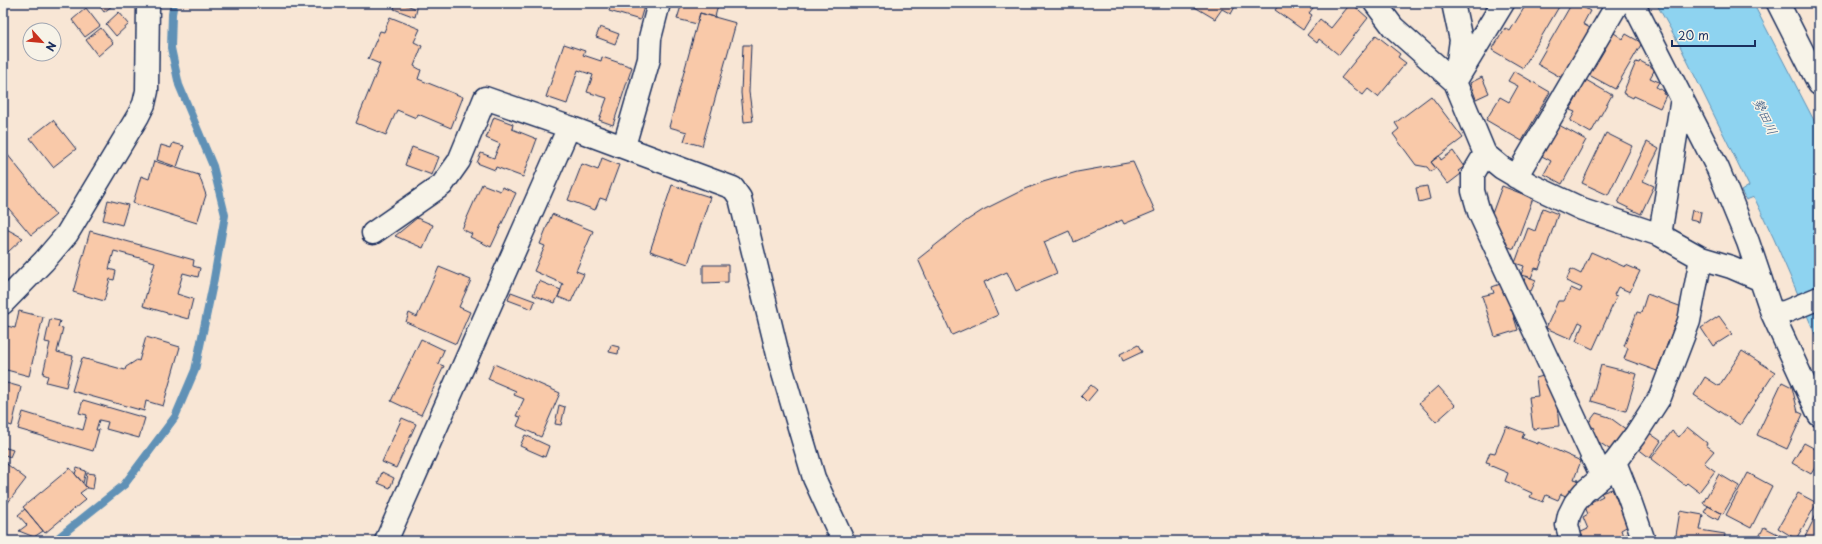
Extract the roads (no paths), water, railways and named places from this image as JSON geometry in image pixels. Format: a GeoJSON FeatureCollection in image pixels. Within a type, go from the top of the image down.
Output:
{"type":"FeatureCollection","features":[{"type":"Feature","properties":{"kind":"street"},"geometry":{"type":"LineString","coordinates":[[3,303],[44,261],[67,234],[141,110],[147,91],[148,3]]}},
{"type":"Feature","properties":{"kind":"street"},"geometry":{"type":"LineString","coordinates":[[624,146],[648,59],[650,38],[659,3]]}},
{"type":"Feature","properties":{"kind":"street"},"geometry":{"type":"LineString","coordinates":[[1375,3],[1392,27],[1456,82],[1485,154],[1516,177],[1582,209],[1660,235],[1701,258],[1731,267],[1761,280]]}},
{"type":"Feature","properties":{"kind":"street"},"geometry":{"type":"LineString","coordinates":[[1453,3],[1461,40],[1456,82]]}},
{"type":"Feature","properties":{"kind":"street"},"geometry":{"type":"LineString","coordinates":[[1456,82],[1503,3]]}},
{"type":"Feature","properties":{"kind":"street"},"geometry":{"type":"LineString","coordinates":[[1516,177],[1618,3]]}},
{"type":"Feature","properties":{"kind":"street"},"geometry":{"type":"LineString","coordinates":[[1633,3],[1718,169],[1748,242],[1761,280],[1779,312],[1819,415]]}},
{"type":"Feature","properties":{"kind":"street"},"geometry":{"type":"LineString","coordinates":[[1778,3],[1819,84]]}},
{"type":"Feature","properties":{"kind":"street"},"geometry":{"type":"LineString","coordinates":[[373,233],[442,185],[459,161],[485,98],[624,146],[721,182],[733,188],[740,198],[780,363],[814,478],[844,541]]}},
{"type":"Feature","properties":{"kind":"street"},"geometry":{"type":"LineString","coordinates":[[1660,235],[1682,98]]}},
{"type":"Feature","properties":{"kind":"street"},"geometry":{"type":"LineString","coordinates":[[386,541],[569,127]]}},
{"type":"Feature","properties":{"kind":"street"},"geometry":{"type":"LineString","coordinates":[[1485,154],[1473,174],[1473,191],[1479,212],[1608,470],[1628,495],[1644,541]]}},
{"type":"Feature","properties":{"kind":"street"},"geometry":{"type":"LineString","coordinates":[[1571,541],[1568,525],[1569,515],[1584,492],[1608,470],[1636,434],[1660,396],[1689,321],[1701,258]]}},
{"type":"Feature","properties":{"kind":"street"},"geometry":{"type":"LineString","coordinates":[[1779,312],[1819,298]]}},
{"type":"Feature","properties":{"kind":"water","name":"勢田川"},"geometry":{"type":"Polygon","coordinates":[[[1656,3],[1753,3],[1819,130],[1819,343],[1754,197],[1746,200],[1741,191],[1749,186],[1679,44],[1656,3]]]}},
{"type":"Feature","properties":{"kind":"waterway"},"geometry":{"type":"LineString","coordinates":[[54,541],[124,485],[175,417],[195,370],[213,284],[225,215],[213,166],[179,85],[171,48],[172,14],[174,3]]}}]}
